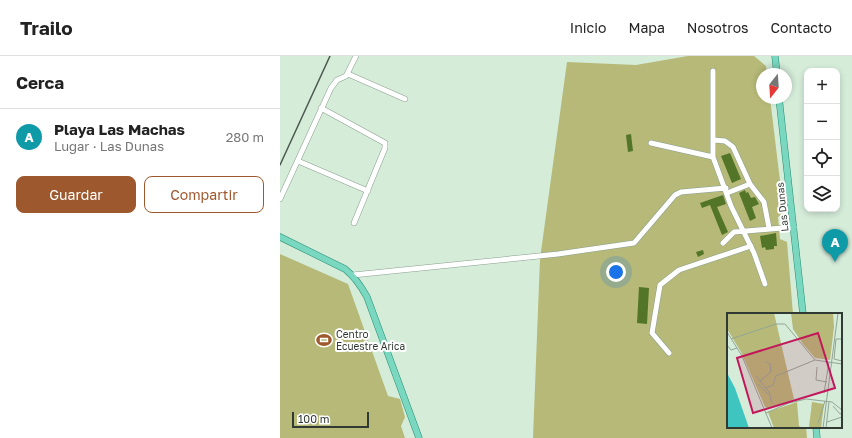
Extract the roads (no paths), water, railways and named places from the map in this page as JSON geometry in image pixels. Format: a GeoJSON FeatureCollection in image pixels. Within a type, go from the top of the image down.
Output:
{"type":"FeatureCollection","features":[{"type":"Feature","properties":{"kind":"main road"},"geometry":{"type":"LineString","coordinates":[[775,56],[776,68]]}},
{"type":"Feature","properties":{"kind":"main road","name":"Las Dunas"},"geometry":{"type":"LineString","coordinates":[[780,104],[803,313]]}},
{"type":"Feature","properties":{"kind":"main road"},"geometry":{"type":"LineString","coordinates":[[280,237],[335,263],[353,275],[367,297],[419,438]]}},
{"type":"Feature","properties":{"kind":"main road"},"geometry":{"type":"LineString","coordinates":[[816,428],[818,438]]}},
{"type":"Feature","properties":{"kind":"street"},"geometry":{"type":"LineString","coordinates":[[280,199],[334,82],[348,74],[356,56]]}},
{"type":"Feature","properties":{"kind":"street"},"geometry":{"type":"LineString","coordinates":[[713,71],[713,157],[742,230],[751,246],[765,284]]}},
{"type":"Feature","properties":{"kind":"street"},"geometry":{"type":"LineString","coordinates":[[348,74],[405,99]]}},
{"type":"Feature","properties":{"kind":"street"},"geometry":{"type":"LineString","coordinates":[[321,108],[385,143],[368,191],[354,223]]}},
{"type":"Feature","properties":{"kind":"street"},"geometry":{"type":"LineString","coordinates":[[714,140],[726,141],[733,146],[750,184],[764,202],[769,228]]}},
{"type":"Feature","properties":{"kind":"street"},"geometry":{"type":"LineString","coordinates":[[651,143],[713,157]]}},
{"type":"Feature","properties":{"kind":"street"},"geometry":{"type":"LineString","coordinates":[[298,161],[368,191]]}},
{"type":"Feature","properties":{"kind":"street"},"geometry":{"type":"LineString","coordinates":[[353,275],[558,254],[634,243],[675,195],[681,192],[726,191],[750,184]]}},
{"type":"Feature","properties":{"kind":"street"},"geometry":{"type":"LineString","coordinates":[[723,243],[734,232],[742,230],[794,227]]}},
{"type":"Feature","properties":{"kind":"street"},"geometry":{"type":"LineString","coordinates":[[669,353],[652,333],[660,285],[679,270],[751,246]]}},
{"type":"Feature","properties":{"kind":"railway"},"geometry":{"type":"LineString","coordinates":[[280,165],[330,56]]}},
{"type":"Feature","properties":{"kind":"place","name":"Playa Las Machas"},"geometry":{"type":"Point","coordinates":[835,262]}},
{"type":"Feature","properties":{"kind":"place","name":"Centro Ecuestre Arica"},"geometry":{"type":"Point","coordinates":[324,340]}}]}
